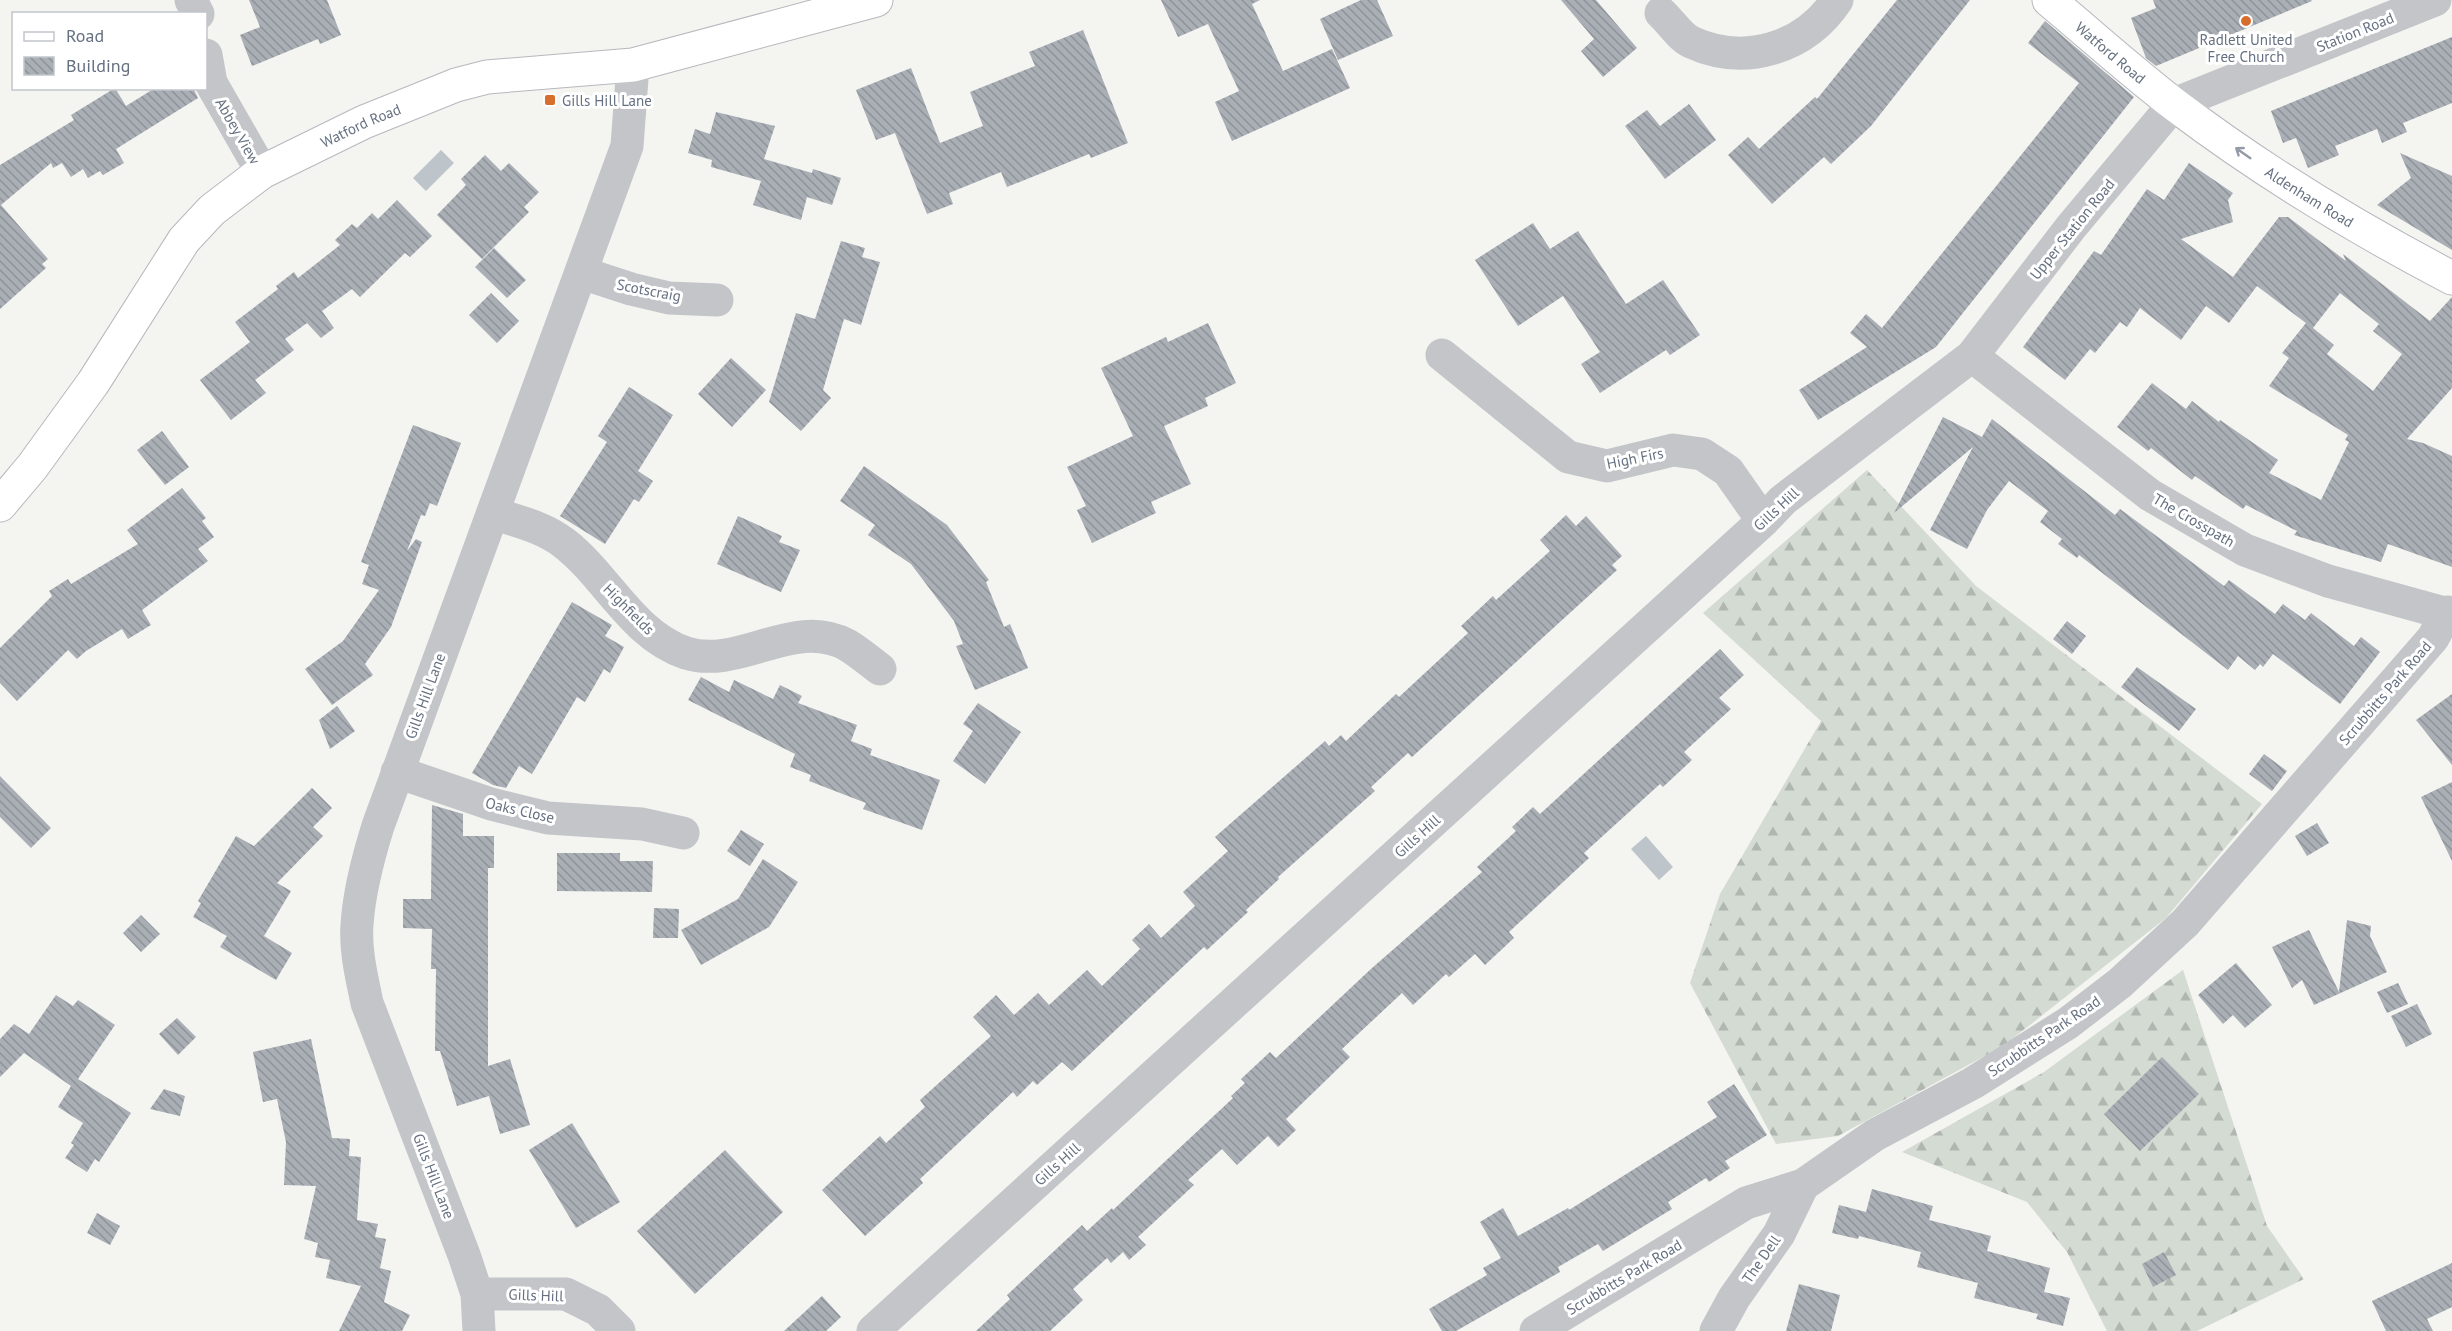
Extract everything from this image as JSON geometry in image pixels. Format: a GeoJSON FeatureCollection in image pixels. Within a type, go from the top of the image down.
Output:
{"type":"FeatureCollection","features":[{"type":"Feature","properties":{"kind":"main road","name":"Watford Road"},"geometry":{"type":"LineString","coordinates":[[0,505],[32,467],[93,383],[184,240],[212,210],[262,172],[364,122],[456,85],[487,77],[633,65],[876,0]]}},
{"type":"Feature","properties":{"kind":"main road","name":"Watford Road"},"geometry":{"type":"LineString","coordinates":[[2049,0],[2174,104]]}},
{"type":"Feature","properties":{"kind":"main road","name":"Aldenham Road"},"geometry":{"type":"LineString","coordinates":[[2174,104],[2259,165],[2399,250],[2452,278]]}},
{"type":"Feature","properties":{"kind":"street"},"geometry":{"type":"LineString","coordinates":[[1661,13],[1690,41],[1735,54],[1781,47],[1816,26],[1837,0]]}},
{"type":"Feature","properties":{"kind":"street","name":"Station Road"},"geometry":{"type":"LineString","coordinates":[[2174,104],[2435,0]]}},
{"type":"Feature","properties":{"kind":"street","name":"Abbey View"},"geometry":{"type":"LineString","coordinates":[[207,61],[211,83],[262,172]]}},
{"type":"Feature","properties":{"kind":"street","name":"Gills Hill Lane"},"geometry":{"type":"LineString","coordinates":[[479,1331],[477,1293],[367,1003],[359,963],[357,926],[364,872],[397,772],[627,146],[633,65]]}},
{"type":"Feature","properties":{"kind":"street","name":"Upper Station Road"},"geometry":{"type":"LineString","coordinates":[[1972,357],[2072,227],[2174,104]]}},
{"type":"Feature","properties":{"kind":"street","name":"Scotscraig"},"geometry":{"type":"LineString","coordinates":[[582,273],[631,289],[669,298],[717,300]]}},
{"type":"Feature","properties":{"kind":"street","name":"High Firs"},"geometry":{"type":"LineString","coordinates":[[1442,355],[1568,458],[1607,466],[1673,450],[1702,454],[1728,471],[1763,521]]}},
{"type":"Feature","properties":{"kind":"street","name":"Gills Hill"},"geometry":{"type":"LineString","coordinates":[[873,1331],[1763,521],[1783,500],[1972,357]]}},
{"type":"Feature","properties":{"kind":"street","name":"The Crosspath"},"geometry":{"type":"LineString","coordinates":[[1972,357],[2150,495],[2245,550],[2328,581],[2450,613]]}},
{"type":"Feature","properties":{"kind":"street","name":"Highfields"},"geometry":{"type":"LineString","coordinates":[[493,513],[534,527],[564,543],[636,619],[657,637],[686,653],[715,657],[796,636],[820,637],[846,644],[880,669]]}},
{"type":"Feature","properties":{"kind":"street","name":"Scrubbitts Park Road"},"geometry":{"type":"LineString","coordinates":[[1536,1331],[1746,1203],[1803,1185],[1875,1136],[1973,1083],[2059,1029],[2120,983],[2185,923],[2433,638],[2450,613]]}},
{"type":"Feature","properties":{"kind":"street","name":"Oaks Close"},"geometry":{"type":"LineString","coordinates":[[397,772],[491,804],[548,819],[642,824],[683,833]]}},
{"type":"Feature","properties":{"kind":"street","name":"The Dell"},"geometry":{"type":"LineString","coordinates":[[1716,1331],[1734,1298],[1779,1234],[1803,1185]]}},
{"type":"Feature","properties":{"kind":"street","name":"Gills Hill"},"geometry":{"type":"LineString","coordinates":[[477,1293],[566,1293],[598,1310],[619,1331]]}},
{"type":"Feature","properties":{"kind":"green space"},"geometry":{"type":"Polygon","coordinates":[[[1867,470],[1976,586],[2262,804],[2166,918],[2003,1046],[1838,1136],[1776,1144],[1690,983],[1720,894],[1821,721],[1703,613],[1867,470]]]}},
{"type":"Feature","properties":{"kind":"green space"},"geometry":{"type":"Polygon","coordinates":[[[2183,970],[2267,1226],[2304,1279],[2197,1331],[2107,1331],[2067,1252],[2027,1202],[1902,1152],[2044,1072],[2183,970]]]}},
{"type":"Feature","properties":{"kind":"shaded area"},"geometry":{"type":"Polygon","coordinates":[[[441,150],[454,163],[426,191],[413,178],[441,150]]]}},
{"type":"Feature","properties":{"kind":"shaded area"},"geometry":{"type":"Polygon","coordinates":[[[1646,836],[1673,867],[1659,880],[1631,849],[1646,836]]]}},
{"type":"Feature","properties":{"kind":"building"},"geometry":{"type":"Polygon","coordinates":[[[249,0],[327,0],[341,35],[320,44],[318,39],[252,66],[240,35],[260,27],[249,0]]]}},
{"type":"Feature","properties":{"kind":"building"},"geometry":{"type":"Polygon","coordinates":[[[1161,0],[1260,0],[1252,4],[1283,71],[1332,49],[1350,88],[1232,141],[1215,102],[1239,91],[1208,24],[1178,37],[1161,0]]]}},
{"type":"Feature","properties":{"kind":"building"},"geometry":{"type":"Polygon","coordinates":[[[1361,0],[1377,0],[1393,36],[1338,60],[1320,19],[1361,0]]]}},
{"type":"Feature","properties":{"kind":"building"},"geometry":{"type":"Polygon","coordinates":[[[1561,0],[1596,0],[1637,48],[1603,77],[1581,51],[1594,39],[1561,0]]]}},
{"type":"Feature","properties":{"kind":"building"},"geometry":{"type":"Polygon","coordinates":[[[1897,0],[1970,0],[1871,126],[1831,164],[1824,157],[1772,204],[1728,155],[1748,137],[1759,149],[1815,97],[1817,99],[1897,0]]]}},
{"type":"Feature","properties":{"kind":"building"},"geometry":{"type":"Polygon","coordinates":[[[2153,0],[2312,1],[2156,66],[2146,58],[2131,18],[2156,8],[2153,0]]]}},
{"type":"Feature","properties":{"kind":"building"},"geometry":{"type":"Polygon","coordinates":[[[2045,21],[2134,97],[1936,347],[1818,420],[1799,390],[1867,347],[1850,333],[1866,314],[1882,328],[2079,83],[2028,43],[2045,21]]]}},
{"type":"Feature","properties":{"kind":"building"},"geometry":{"type":"Polygon","coordinates":[[[1083,30],[1128,143],[1091,158],[1089,154],[1007,187],[1001,172],[949,193],[953,204],[927,214],[895,133],[876,140],[856,90],[911,68],[940,143],[983,126],[970,92],[1035,66],[1029,52],[1083,30]]]}},
{"type":"Feature","properties":{"kind":"building"},"geometry":{"type":"Polygon","coordinates":[[[2452,37],[2452,103],[2403,123],[2407,132],[2382,143],[2377,129],[2335,146],[2339,155],[2308,168],[2296,138],[2283,143],[2271,111],[2452,37]]]}},
{"type":"Feature","properties":{"kind":"building"},"geometry":{"type":"Polygon","coordinates":[[[112,90],[116,90],[126,106],[152,90],[194,90],[198,98],[116,149],[124,163],[103,175],[100,171],[88,178],[83,169],[71,177],[62,163],[53,168],[51,163],[1,205],[48,259],[42,264],[46,268],[0,309],[0,165],[74,120],[71,115],[112,90]]]}},
{"type":"Feature","properties":{"kind":"building"},"geometry":{"type":"Polygon","coordinates":[[[1689,104],[1716,140],[1665,179],[1625,126],[1647,110],[1660,126],[1689,104]]]}},
{"type":"Feature","properties":{"kind":"building"},"geometry":{"type":"Polygon","coordinates":[[[716,112],[775,126],[764,159],[812,173],[813,169],[841,178],[832,205],[807,197],[801,220],[753,205],[761,181],[711,167],[712,160],[688,153],[695,129],[710,134],[716,112]]]}},
{"type":"Feature","properties":{"kind":"building"},"geometry":{"type":"Polygon","coordinates":[[[2400,153],[2452,176],[2452,250],[2377,205],[2411,178],[2400,153]]]}},
{"type":"Feature","properties":{"kind":"building"},"geometry":{"type":"Polygon","coordinates":[[[485,155],[501,171],[509,163],[539,192],[524,207],[529,212],[482,259],[437,215],[466,185],[461,179],[485,155]]]}},
{"type":"Feature","properties":{"kind":"building"},"geometry":{"type":"Polygon","coordinates":[[[2189,163],[2233,193],[2228,200],[2233,222],[2181,239],[2233,277],[2279,217],[2288,217],[2346,261],[2343,254],[2430,321],[2452,297],[2452,388],[2407,439],[2423,443],[2452,456],[2452,567],[2388,544],[2381,562],[2294,535],[2297,531],[2246,505],[2243,509],[2195,476],[2192,480],[2151,448],[2148,451],[2117,427],[2152,383],[2186,409],[2192,401],[2219,422],[2220,420],[2278,460],[2269,473],[2321,500],[2349,442],[2345,440],[2348,435],[2269,386],[2289,358],[2282,353],[2306,323],[2257,286],[2229,323],[2206,306],[2181,340],[2140,308],[2127,327],[2120,322],[2095,353],[2090,349],[2065,380],[2023,347],[2094,251],[2101,255],[2147,189],[2164,200],[2189,163]],[[2340,293],[2313,328],[2334,345],[2327,354],[2373,391],[2402,354],[2373,331],[2379,324],[2340,293]]]}},
{"type":"Feature","properties":{"kind":"building"},"geometry":{"type":"Polygon","coordinates":[[[397,200],[432,236],[410,257],[405,253],[360,297],[352,289],[322,311],[334,328],[321,338],[307,323],[285,339],[294,350],[255,380],[266,393],[231,420],[200,380],[250,342],[235,322],[278,289],[276,286],[294,272],[298,278],[340,245],[335,240],[352,224],[357,228],[372,213],[378,219],[397,200]]]}},
{"type":"Feature","properties":{"kind":"building"},"geometry":{"type":"Polygon","coordinates":[[[1533,223],[1550,249],[1578,231],[1626,304],[1663,280],[1700,335],[1670,355],[1666,350],[1600,393],[1581,364],[1600,352],[1563,296],[1518,326],[1475,260],[1533,223]]]}},
{"type":"Feature","properties":{"kind":"building"},"geometry":{"type":"Polygon","coordinates":[[[841,241],[865,248],[862,257],[880,262],[861,325],[844,319],[823,390],[831,398],[801,431],[769,402],[796,313],[815,319],[841,241]]]}},
{"type":"Feature","properties":{"kind":"building"},"geometry":{"type":"Polygon","coordinates":[[[494,248],[526,280],[507,298],[475,267],[494,248]]]}},
{"type":"Feature","properties":{"kind":"building"},"geometry":{"type":"Polygon","coordinates":[[[491,293],[519,321],[497,343],[469,315],[491,293]]]}},
{"type":"Feature","properties":{"kind":"building"},"geometry":{"type":"Polygon","coordinates":[[[1208,323],[1236,383],[1205,398],[1208,406],[1164,426],[1191,484],[1151,502],[1156,513],[1092,543],[1077,510],[1086,506],[1067,467],[1133,436],[1101,368],[1166,337],[1168,342],[1208,323]]]}},
{"type":"Feature","properties":{"kind":"building"},"geometry":{"type":"Polygon","coordinates":[[[731,358],[766,390],[732,427],[698,394],[731,358]]]}},
{"type":"Feature","properties":{"kind":"building"},"geometry":{"type":"Polygon","coordinates":[[[629,387],[673,415],[638,471],[653,481],[639,502],[634,499],[605,544],[560,516],[607,442],[598,436],[629,387]]]}},
{"type":"Feature","properties":{"kind":"building"},"geometry":{"type":"Polygon","coordinates":[[[1943,417],[1982,437],[1992,419],[2115,515],[2120,509],[2224,586],[2229,580],[2275,614],[2283,604],[2305,620],[2311,613],[2354,646],[2361,637],[2380,652],[2340,704],[2273,654],[2263,667],[2260,664],[2255,670],[2238,656],[2228,670],[2079,555],[2077,558],[2058,544],[2062,539],[2040,522],[2048,511],[2009,481],[1987,510],[1967,549],[1930,530],[1973,447],[1894,513],[1943,417]]]}},
{"type":"Feature","properties":{"kind":"building"},"geometry":{"type":"Polygon","coordinates":[[[413,425],[461,443],[437,506],[430,503],[425,516],[421,515],[407,551],[416,539],[422,542],[391,627],[365,664],[373,675],[332,705],[305,669],[343,641],[379,590],[362,584],[369,565],[361,562],[413,425]]]}},
{"type":"Feature","properties":{"kind":"building"},"geometry":{"type":"Polygon","coordinates":[[[162,431],[189,467],[165,485],[137,450],[162,431]]]}},
{"type":"Feature","properties":{"kind":"building"},"geometry":{"type":"Polygon","coordinates":[[[864,466],[947,525],[989,580],[986,582],[1004,627],[1010,624],[1028,668],[975,690],[956,646],[963,644],[954,621],[911,564],[868,535],[875,525],[840,501],[864,466]]]}},
{"type":"Feature","properties":{"kind":"building"},"geometry":{"type":"Polygon","coordinates":[[[182,488],[206,518],[202,521],[214,537],[198,549],[208,561],[142,610],[151,625],[128,639],[122,629],[77,659],[68,650],[17,701],[0,683],[0,648],[52,596],[49,591],[68,579],[71,584],[138,544],[127,530],[182,488]]]}},
{"type":"Feature","properties":{"kind":"building"},"geometry":{"type":"Polygon","coordinates":[[[1566,515],[1576,526],[1586,516],[1622,556],[1612,565],[1617,570],[1412,757],[1408,753],[1371,787],[1375,791],[1278,877],[1279,879],[1246,910],[1248,912],[1207,950],[1204,947],[1072,1071],[1062,1062],[1037,1085],[1033,1081],[1017,1097],[1013,1092],[920,1179],[923,1183],[865,1236],[822,1190],[880,1136],[886,1143],[925,1107],[920,1100],[991,1036],[973,1017],[996,995],[1014,1015],[1038,993],[1049,1005],[1087,970],[1102,986],[1140,949],[1132,940],[1149,924],[1161,938],[1195,906],[1183,892],[1228,851],[1215,837],[1325,741],[1329,746],[1341,735],[1346,741],[1396,694],[1399,697],[1468,633],[1461,626],[1493,596],[1496,600],[1550,551],[1540,540],[1566,515]]]}},
{"type":"Feature","properties":{"kind":"building"},"geometry":{"type":"Polygon","coordinates":[[[738,516],[782,536],[779,542],[800,550],[781,592],[717,564],[738,516]]]}},
{"type":"Feature","properties":{"kind":"building"},"geometry":{"type":"Polygon","coordinates":[[[572,602],[612,625],[605,636],[624,647],[610,673],[604,669],[585,702],[577,697],[532,774],[519,766],[506,788],[493,785],[472,773],[572,602]]]}},
{"type":"Feature","properties":{"kind":"building"},"geometry":{"type":"Polygon","coordinates":[[[2067,621],[2086,636],[2072,654],[2053,639],[2067,621]]]}},
{"type":"Feature","properties":{"kind":"building"},"geometry":{"type":"Polygon","coordinates":[[[1720,649],[1744,675],[1719,698],[1731,709],[1684,752],[1692,760],[1663,787],[1660,784],[1584,853],[1589,858],[1509,932],[1514,938],[1485,965],[1475,954],[1449,977],[1446,974],[1413,1005],[1402,993],[1342,1049],[1350,1057],[1286,1119],[1296,1130],[1278,1147],[1268,1136],[1237,1165],[1222,1149],[1188,1180],[1194,1185],[1138,1237],[1146,1245],[1129,1260],[1123,1252],[1111,1263],[1107,1258],[1073,1289],[1083,1300],[1050,1331],[976,1331],[1010,1299],[1007,1295],[1082,1225],[1087,1231],[1112,1208],[1113,1210],[1233,1098],[1231,1096],[1245,1083],[1241,1079],[1270,1052],[1276,1058],[1372,968],[1482,872],[1477,867],[1516,831],[1512,827],[1533,807],[1540,814],[1720,649]]]}},
{"type":"Feature","properties":{"kind":"building"},"geometry":{"type":"Polygon","coordinates":[[[2137,667],[2196,709],[2179,731],[2121,687],[2137,667]]]}},
{"type":"Feature","properties":{"kind":"building"},"geometry":{"type":"Polygon","coordinates":[[[701,677],[729,692],[734,680],[773,699],[780,685],[802,696],[798,703],[857,725],[851,741],[872,749],[870,755],[940,780],[922,830],[863,809],[866,803],[809,781],[811,775],[790,767],[795,754],[688,700],[701,677]]]}},
{"type":"Feature","properties":{"kind":"building"},"geometry":{"type":"Polygon","coordinates":[[[2452,694],[2452,765],[2416,720],[2452,694]]]}},
{"type":"Feature","properties":{"kind":"building"},"geometry":{"type":"Polygon","coordinates":[[[978,703],[1021,732],[985,784],[953,761],[973,731],[963,724],[978,703]]]}},
{"type":"Feature","properties":{"kind":"building"},"geometry":{"type":"Polygon","coordinates":[[[337,706],[355,731],[330,749],[319,720],[337,706]]]}},
{"type":"Feature","properties":{"kind":"building"},"geometry":{"type":"Polygon","coordinates":[[[2264,754],[2287,771],[2272,791],[2249,774],[2264,754]]]}},
{"type":"Feature","properties":{"kind":"building"},"geometry":{"type":"Polygon","coordinates":[[[0,776],[51,828],[31,848],[0,817],[0,776]]]}},
{"type":"Feature","properties":{"kind":"building"},"geometry":{"type":"Polygon","coordinates":[[[2452,782],[2452,861],[2421,797],[2452,782]]]}},
{"type":"Feature","properties":{"kind":"building"},"geometry":{"type":"Polygon","coordinates":[[[312,788],[332,808],[313,827],[323,836],[277,883],[291,891],[264,936],[292,953],[276,980],[220,947],[227,936],[193,917],[201,903],[198,901],[236,836],[254,846],[312,788]]]}},
{"type":"Feature","properties":{"kind":"building"},"geometry":{"type":"Polygon","coordinates":[[[432,805],[463,814],[463,836],[494,836],[494,868],[488,868],[488,1066],[510,1059],[530,1125],[500,1134],[489,1096],[457,1106],[440,1051],[435,1051],[436,969],[431,969],[432,929],[403,928],[403,899],[431,899],[432,805]]]}},
{"type":"Feature","properties":{"kind":"building"},"geometry":{"type":"Polygon","coordinates":[[[2317,823],[2329,843],[2307,856],[2295,836],[2317,823]]]}},
{"type":"Feature","properties":{"kind":"building"},"geometry":{"type":"Polygon","coordinates":[[[741,830],[764,844],[750,866],[727,851],[741,830]]]}},
{"type":"Feature","properties":{"kind":"building"},"geometry":{"type":"Polygon","coordinates":[[[557,853],[620,853],[620,861],[653,861],[652,892],[557,891],[557,853]]]}},
{"type":"Feature","properties":{"kind":"building"},"geometry":{"type":"Polygon","coordinates":[[[763,859],[798,882],[769,927],[701,965],[681,930],[738,899],[763,859]]]}},
{"type":"Feature","properties":{"kind":"building"},"geometry":{"type":"Polygon","coordinates":[[[654,908],[679,909],[678,938],[653,938],[654,908]]]}},
{"type":"Feature","properties":{"kind":"building"},"geometry":{"type":"Polygon","coordinates":[[[141,915],[160,934],[141,952],[123,933],[141,915]]]}},
{"type":"Feature","properties":{"kind":"building"},"geometry":{"type":"Polygon","coordinates":[[[2347,920],[2371,926],[2370,936],[2387,972],[2314,1005],[2302,980],[2292,988],[2272,947],[2309,930],[2339,992],[2347,920]]]}},
{"type":"Feature","properties":{"kind":"building"},"geometry":{"type":"Polygon","coordinates":[[[2236,963],[2272,1005],[2245,1028],[2233,1015],[2223,1024],[2198,995],[2236,963]]]}},
{"type":"Feature","properties":{"kind":"building"},"geometry":{"type":"Polygon","coordinates":[[[2398,983],[2408,1004],[2387,1013],[2377,992],[2398,983]]]}},
{"type":"Feature","properties":{"kind":"building"},"geometry":{"type":"Polygon","coordinates":[[[56,995],[73,1006],[78,1000],[115,1025],[78,1079],[131,1113],[99,1162],[95,1159],[87,1172],[65,1158],[74,1145],[71,1143],[83,1123],[58,1107],[71,1086],[24,1053],[0,1077],[0,1039],[14,1024],[29,1034],[56,995]]]}},
{"type":"Feature","properties":{"kind":"building"},"geometry":{"type":"Polygon","coordinates":[[[2417,1004],[2432,1034],[2406,1047],[2391,1016],[2417,1004]]]}},
{"type":"Feature","properties":{"kind":"building"},"geometry":{"type":"Polygon","coordinates":[[[177,1018],[196,1037],[178,1055],[159,1034],[177,1018]]]}},
{"type":"Feature","properties":{"kind":"building"},"geometry":{"type":"Polygon","coordinates":[[[311,1039],[332,1138],[350,1139],[349,1156],[361,1157],[357,1220],[378,1224],[375,1237],[386,1239],[380,1268],[391,1271],[384,1302],[410,1315],[402,1331],[339,1331],[361,1286],[326,1278],[330,1260],[315,1257],[318,1243],[304,1239],[316,1186],[284,1185],[286,1142],[277,1099],[263,1102],[253,1052],[311,1039]]]}},
{"type":"Feature","properties":{"kind":"building"},"geometry":{"type":"Polygon","coordinates":[[[2162,1057],[2199,1094],[2140,1151],[2104,1114],[2162,1057]]]}},
{"type":"Feature","properties":{"kind":"building"},"geometry":{"type":"Polygon","coordinates":[[[1734,1084],[1767,1135],[1725,1161],[1730,1168],[1709,1182],[1706,1178],[1668,1202],[1672,1209],[1603,1251],[1598,1244],[1558,1267],[1560,1272],[1456,1331],[1442,1331],[1429,1309],[1487,1275],[1483,1268],[1501,1258],[1480,1222],[1503,1208],[1518,1236],[1568,1208],[1569,1210],[1717,1117],[1707,1102],[1734,1084]]]}},
{"type":"Feature","properties":{"kind":"building"},"geometry":{"type":"Polygon","coordinates":[[[164,1089],[185,1096],[180,1116],[150,1109],[164,1089]]]}},
{"type":"Feature","properties":{"kind":"building"},"geometry":{"type":"Polygon","coordinates":[[[572,1123],[620,1202],[576,1228],[529,1150],[572,1123]]]}},
{"type":"Feature","properties":{"kind":"building"},"geometry":{"type":"Polygon","coordinates":[[[725,1150],[783,1212],[695,1294],[637,1231],[725,1150]]]}},
{"type":"Feature","properties":{"kind":"building"},"geometry":{"type":"Polygon","coordinates":[[[1872,1189],[1933,1206],[1929,1220],[1991,1236],[1987,1251],[2050,1268],[2044,1292],[2070,1298],[2063,1326],[2036,1319],[2038,1314],[1974,1298],[1978,1283],[1917,1267],[1921,1252],[1859,1236],[1858,1239],[1832,1233],[1839,1205],[1866,1212],[1872,1189]]]}},
{"type":"Feature","properties":{"kind":"building"},"geometry":{"type":"Polygon","coordinates":[[[97,1213],[120,1226],[110,1245],[87,1233],[97,1213]]]}},
{"type":"Feature","properties":{"kind":"building"},"geometry":{"type":"Polygon","coordinates":[[[2164,1252],[2176,1275],[2153,1287],[2142,1264],[2164,1252]]]}},
{"type":"Feature","properties":{"kind":"building"},"geometry":{"type":"Polygon","coordinates":[[[2452,1263],[2452,1307],[2427,1319],[2433,1331],[2386,1331],[2372,1301],[2452,1263]]]}},
{"type":"Feature","properties":{"kind":"building"},"geometry":{"type":"Polygon","coordinates":[[[1799,1284],[1840,1295],[1831,1331],[1786,1331],[1799,1284]]]}},
{"type":"Feature","properties":{"kind":"building"},"geometry":{"type":"Polygon","coordinates":[[[822,1296],[841,1317],[826,1331],[784,1331],[822,1296]]]}},
{"type":"Feature","properties":{"kind":"place","name":"Radlett United Free Church"},"geometry":{"type":"Point","coordinates":[2246,21]}},
{"type":"Feature","properties":{"kind":"place","name":"Gills Hill Lane"},"geometry":{"type":"Point","coordinates":[550,100]}}]}
